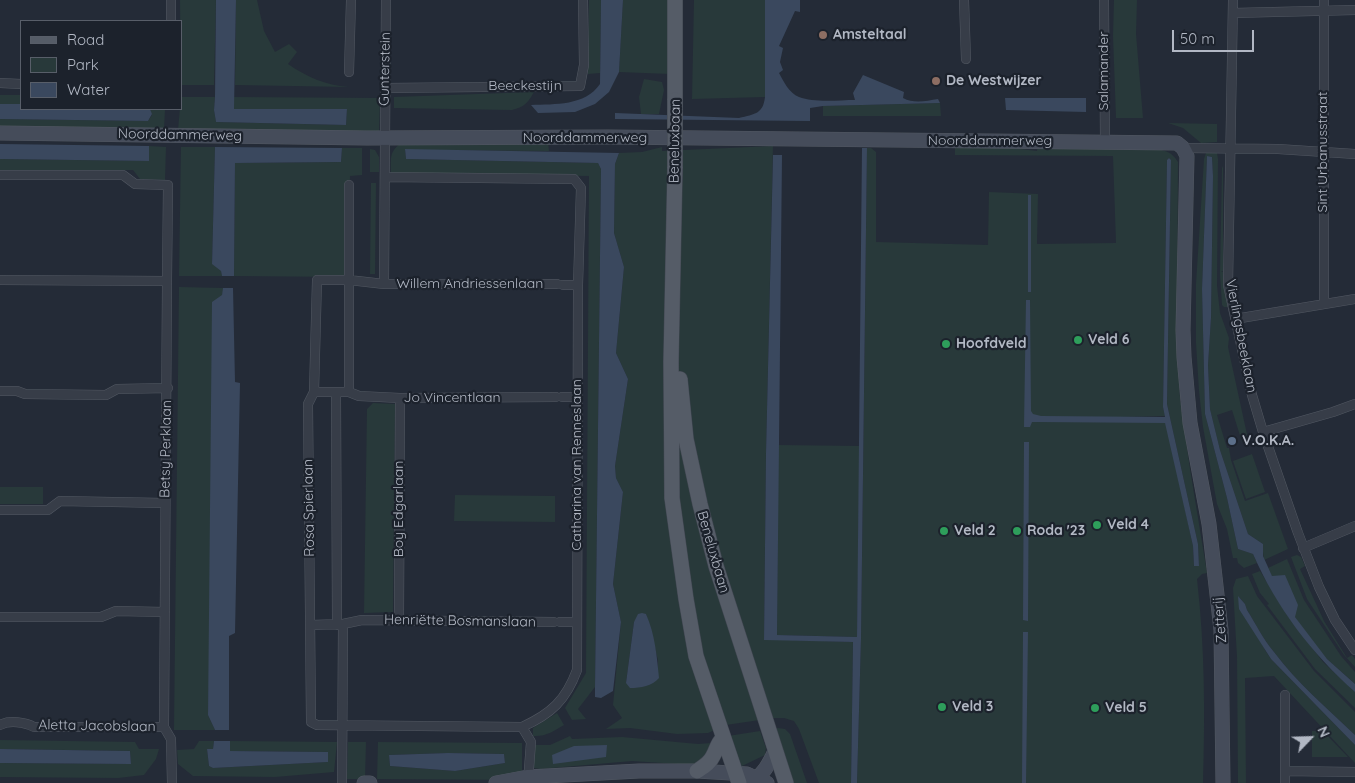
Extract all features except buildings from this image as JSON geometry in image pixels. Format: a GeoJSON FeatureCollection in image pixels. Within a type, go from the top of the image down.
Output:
{"type":"FeatureCollection","features":[{"type":"Feature","properties":{"kind":"main road","name":"Beneluxbaan"},"geometry":{"type":"LineString","coordinates":[[675,0],[675,167],[671,362],[672,498],[696,656],[738,778]]}},
{"type":"Feature","properties":{"kind":"main road","name":"Beneluxbaan"},"geometry":{"type":"LineString","coordinates":[[673,313],[686,439],[700,504],[716,566],[786,783]]}},
{"type":"Feature","properties":{"kind":"main road"},"geometry":{"type":"LineString","coordinates":[[697,771],[710,761],[714,756],[717,745],[724,738]]}},
{"type":"Feature","properties":{"kind":"street"},"geometry":{"type":"LineString","coordinates":[[171,0],[171,20]]}},
{"type":"Feature","properties":{"kind":"street"},"geometry":{"type":"LineString","coordinates":[[349,72],[351,0]]}},
{"type":"Feature","properties":{"kind":"street","name":"Gunterstein"},"geometry":{"type":"LineString","coordinates":[[385,138],[386,0]]}},
{"type":"Feature","properties":{"kind":"street","name":"Beeckestijn"},"geometry":{"type":"LineString","coordinates":[[385,88],[580,86],[584,65],[584,0]]}},
{"type":"Feature","properties":{"kind":"street"},"geometry":{"type":"LineString","coordinates":[[964,0],[966,59]]}},
{"type":"Feature","properties":{"kind":"street","name":"Salamander"},"geometry":{"type":"LineString","coordinates":[[1104,0],[1105,142]]}},
{"type":"Feature","properties":{"kind":"street","name":"Vierlingsbeeklaan"},"geometry":{"type":"LineString","coordinates":[[1233,0],[1228,285],[1252,395],[1303,548],[1335,620],[1355,650]]}},
{"type":"Feature","properties":{"kind":"street","name":"Sint Urbanusstraat"},"geometry":{"type":"LineString","coordinates":[[1324,0],[1324,303]]}},
{"type":"Feature","properties":{"kind":"street"},"geometry":{"type":"LineString","coordinates":[[1233,13],[1355,10]]}},
{"type":"Feature","properties":{"kind":"street"},"geometry":{"type":"LineString","coordinates":[[0,84],[20,84]]}},
{"type":"Feature","properties":{"kind":"street","name":"Noorddammerweg"},"geometry":{"type":"LineString","coordinates":[[0,133],[385,138],[1166,142],[1177,143],[1185,152],[1229,149],[1355,154]]}},
{"type":"Feature","properties":{"kind":"street","name":"Willem Andriessenlaan"},"geometry":{"type":"LineString","coordinates":[[384,284],[385,138]]}},
{"type":"Feature","properties":{"kind":"street","name":"Zetterij"},"geometry":{"type":"LineString","coordinates":[[1185,152],[1184,357],[1190,423],[1212,541],[1222,639],[1223,783]]}},
{"type":"Feature","properties":{"kind":"street","name":"Betsy Perklaan"},"geometry":{"type":"LineString","coordinates":[[0,175],[123,175],[135,184],[168,185],[164,727],[171,739],[172,783]]}},
{"type":"Feature","properties":{"kind":"street","name":"Catharina van Renneslaan"},"geometry":{"type":"LineString","coordinates":[[342,725],[522,727],[540,719],[561,701],[570,688],[577,670],[580,188],[574,180],[385,177]]}},
{"type":"Feature","properties":{"kind":"street"},"geometry":{"type":"LineString","coordinates":[[314,392],[349,392],[349,185]]}},
{"type":"Feature","properties":{"kind":"street"},"geometry":{"type":"LineString","coordinates":[[0,280],[167,281]]}},
{"type":"Feature","properties":{"kind":"street","name":"Willem Andriessenlaan"},"geometry":{"type":"LineString","coordinates":[[317,280],[350,280],[384,284],[578,285]]}},
{"type":"Feature","properties":{"kind":"street","name":"Rosa Spierlaan"},"geometry":{"type":"LineString","coordinates":[[317,280],[314,392],[308,404],[311,722],[316,725],[342,725]]}},
{"type":"Feature","properties":{"kind":"street"},"geometry":{"type":"LineString","coordinates":[[1235,319],[1324,303],[1355,300]]}},
{"type":"Feature","properties":{"kind":"street"},"geometry":{"type":"LineString","coordinates":[[0,391],[17,391],[25,394],[106,395],[117,389],[168,388]]}},
{"type":"Feature","properties":{"kind":"street","name":"Rosa Spierlaan"},"geometry":{"type":"LineString","coordinates":[[336,392],[342,783]]}},
{"type":"Feature","properties":{"kind":"street","name":"Jo Vincentlaan"},"geometry":{"type":"LineString","coordinates":[[349,392],[359,396],[400,398],[578,397]]}},
{"type":"Feature","properties":{"kind":"street","name":"Boy Edgarlaan"},"geometry":{"type":"LineString","coordinates":[[399,620],[400,398]]}},
{"type":"Feature","properties":{"kind":"street"},"geometry":{"type":"LineString","coordinates":[[1263,432],[1355,404]]}},
{"type":"Feature","properties":{"kind":"street"},"geometry":{"type":"LineString","coordinates":[[0,510],[48,510],[60,501],[165,503]]}},
{"type":"Feature","properties":{"kind":"street"},"geometry":{"type":"LineString","coordinates":[[1303,548],[1355,526]]}},
{"type":"Feature","properties":{"kind":"street"},"geometry":{"type":"LineString","coordinates":[[0,617],[101,617],[116,611],[166,612]]}},
{"type":"Feature","properties":{"kind":"street","name":"Henriëtte Bosmanslaan"},"geometry":{"type":"LineString","coordinates":[[340,625],[367,620],[576,622]]}},
{"type":"Feature","properties":{"kind":"street"},"geometry":{"type":"LineString","coordinates":[[310,625],[340,625]]}},
{"type":"Feature","properties":{"kind":"street"},"geometry":{"type":"LineString","coordinates":[[1285,695],[1285,783]]}},
{"type":"Feature","properties":{"kind":"street","name":"Aletta Jacobslaan"},"geometry":{"type":"LineString","coordinates":[[0,725],[4,723],[27,723],[34,727],[164,727]]}},
{"type":"Feature","properties":{"kind":"street"},"geometry":{"type":"LineString","coordinates":[[522,727],[531,742],[528,780]]}},
{"type":"Feature","properties":{"kind":"street"},"geometry":{"type":"LineString","coordinates":[[496,783],[639,771],[697,771],[738,778],[747,774],[758,781],[775,751]]}},
{"type":"Feature","properties":{"kind":"street"},"geometry":{"type":"LineString","coordinates":[[1285,771],[1355,772]]}},
{"type":"Feature","properties":{"kind":"street"},"geometry":{"type":"LineString","coordinates":[[364,783],[370,783]]}},
{"type":"Feature","properties":{"kind":"green space"},"geometry":{"type":"Polygon","coordinates":[[[180,0],[216,0],[214,85],[182,85],[182,20],[180,20],[180,0]]]}},
{"type":"Feature","properties":{"kind":"green space"},"geometry":{"type":"Polygon","coordinates":[[[236,0],[257,0],[264,31],[275,52],[289,44],[297,52],[288,64],[317,80],[349,87],[235,85],[236,0]]]}},
{"type":"Feature","properties":{"kind":"green space"},"geometry":{"type":"Polygon","coordinates":[[[589,0],[601,0],[600,73],[588,74],[589,0]]]}},
{"type":"Feature","properties":{"kind":"green space"},"geometry":{"type":"Polygon","coordinates":[[[623,0],[670,0],[670,74],[619,72],[623,0]]]}},
{"type":"Feature","properties":{"kind":"green space"},"geometry":{"type":"Polygon","coordinates":[[[694,0],[765,0],[765,97],[692,99],[694,0]]]}},
{"type":"Feature","properties":{"kind":"green space"},"geometry":{"type":"Polygon","coordinates":[[[1114,0],[1137,0],[1136,34],[1143,118],[1116,118],[1113,36],[1114,0]]]}},
{"type":"Feature","properties":{"kind":"green space"},"geometry":{"type":"Polygon","coordinates":[[[644,79],[662,82],[664,90],[659,114],[641,114],[639,97],[644,79]]]}},
{"type":"Feature","properties":{"kind":"green space"},"geometry":{"type":"Polygon","coordinates":[[[534,92],[525,104],[512,110],[394,108],[394,97],[534,92]]]}},
{"type":"Feature","properties":{"kind":"green space"},"geometry":{"type":"Polygon","coordinates":[[[0,95],[20,95],[20,104],[0,104],[0,95]]]}},
{"type":"Feature","properties":{"kind":"green space"},"geometry":{"type":"Polygon","coordinates":[[[182,97],[215,97],[214,110],[216,122],[346,125],[347,109],[234,109],[233,97],[380,98],[379,132],[178,130],[180,110],[182,110],[182,97]]]}},
{"type":"Feature","properties":{"kind":"green space"},"geometry":{"type":"Polygon","coordinates":[[[940,103],[941,116],[823,116],[823,106],[940,103]]]}},
{"type":"Feature","properties":{"kind":"green space"},"geometry":{"type":"Polygon","coordinates":[[[150,110],[165,110],[164,130],[0,126],[0,119],[148,121],[152,115],[150,110]]]}},
{"type":"Feature","properties":{"kind":"green space"},"geometry":{"type":"Polygon","coordinates":[[[1168,123],[1217,124],[1217,142],[1201,143],[1183,128],[1168,123]]]}},
{"type":"Feature","properties":{"kind":"green space"},"geometry":{"type":"Polygon","coordinates":[[[402,142],[548,142],[549,151],[405,150],[406,159],[598,163],[601,169],[595,687],[578,709],[586,719],[572,720],[565,708],[586,673],[589,176],[391,173],[393,152],[402,142]]]}},
{"type":"Feature","properties":{"kind":"green space","name":"Roda '23"},"geometry":{"type":"Polygon","coordinates":[[[955,143],[1020,144],[1020,149],[1037,151],[1038,144],[1149,148],[1169,153],[1178,162],[1177,344],[1180,397],[1207,573],[1202,574],[1197,579],[1204,681],[1203,783],[857,783],[861,639],[867,148],[871,148],[876,152],[876,242],[988,245],[989,192],[1038,194],[1037,244],[1116,243],[1113,156],[955,155],[955,143]],[[1169,158],[1167,160],[1163,407],[1165,416],[1121,417],[1121,422],[1164,422],[1167,425],[1193,546],[1194,566],[1199,566],[1198,544],[1167,404],[1171,160],[1169,158]]]}},
{"type":"Feature","properties":{"kind":"green space"},"geometry":{"type":"Polygon","coordinates":[[[149,146],[166,147],[165,180],[140,179],[133,170],[0,170],[0,159],[149,161],[149,146]]]}},
{"type":"Feature","properties":{"kind":"green space"},"geometry":{"type":"Polygon","coordinates":[[[773,146],[764,639],[853,642],[851,783],[819,783],[799,729],[794,721],[784,718],[726,725],[708,733],[677,734],[630,728],[606,729],[622,718],[613,705],[621,622],[613,584],[623,492],[616,478],[615,466],[628,379],[616,353],[624,267],[614,233],[615,164],[619,153],[642,152],[662,147],[662,151],[773,146]],[[646,614],[634,622],[626,683],[658,668],[658,660],[646,614]]]}},
{"type":"Feature","properties":{"kind":"green space"},"geometry":{"type":"Polygon","coordinates":[[[181,147],[215,147],[212,263],[221,271],[222,276],[179,276],[181,147]]]}},
{"type":"Feature","properties":{"kind":"green space"},"geometry":{"type":"Polygon","coordinates":[[[342,148],[362,148],[362,175],[350,176],[349,277],[234,276],[235,163],[341,162],[342,148]]]}},
{"type":"Feature","properties":{"kind":"green space"},"geometry":{"type":"Polygon","coordinates":[[[370,149],[375,150],[379,157],[379,172],[370,172],[370,149]]]}},
{"type":"Feature","properties":{"kind":"green space"},"geometry":{"type":"Polygon","coordinates":[[[1206,153],[1217,153],[1218,159],[1217,286],[1220,313],[1229,338],[1228,347],[1248,439],[1242,442],[1232,410],[1217,415],[1245,501],[1268,493],[1288,549],[1264,560],[1263,544],[1248,534],[1220,450],[1210,409],[1208,365],[1211,318],[1213,176],[1212,157],[1207,156],[1202,289],[1205,414],[1238,549],[1253,554],[1257,563],[1244,568],[1238,563],[1237,558],[1233,558],[1227,529],[1217,504],[1203,427],[1199,391],[1196,343],[1196,284],[1204,159],[1206,153]]]}},
{"type":"Feature","properties":{"kind":"green space"},"geometry":{"type":"Polygon","coordinates":[[[1223,166],[1223,271],[1221,272],[1223,272],[1228,307],[1222,305],[1220,274],[1223,166]]]}},
{"type":"Feature","properties":{"kind":"green space"},"geometry":{"type":"Polygon","coordinates":[[[371,183],[376,183],[375,274],[370,274],[371,183]]]}},
{"type":"Feature","properties":{"kind":"green space"},"geometry":{"type":"Polygon","coordinates":[[[179,287],[223,288],[208,715],[215,730],[174,730],[179,287]]]}},
{"type":"Feature","properties":{"kind":"green space"},"geometry":{"type":"Polygon","coordinates":[[[373,403],[395,404],[393,612],[364,613],[367,409],[373,403]]]}},
{"type":"Feature","properties":{"kind":"green space"},"geometry":{"type":"Polygon","coordinates":[[[778,445],[860,446],[857,637],[777,635],[778,445]]]}},
{"type":"Feature","properties":{"kind":"green space"},"geometry":{"type":"Polygon","coordinates":[[[1252,454],[1265,492],[1246,499],[1233,461],[1252,454]]]}},
{"type":"Feature","properties":{"kind":"green space"},"geometry":{"type":"Polygon","coordinates":[[[0,487],[43,487],[43,504],[0,504],[0,487]]]}},
{"type":"Feature","properties":{"kind":"green space"},"geometry":{"type":"Polygon","coordinates":[[[455,495],[555,496],[555,522],[454,521],[455,495]]]}},
{"type":"Feature","properties":{"kind":"green space"},"geometry":{"type":"Polygon","coordinates":[[[1297,555],[1301,557],[1305,566],[1300,569],[1324,621],[1347,658],[1352,655],[1355,659],[1355,667],[1344,655],[1307,599],[1291,557],[1297,555]]]}},
{"type":"Feature","properties":{"kind":"green space"},"geometry":{"type":"Polygon","coordinates":[[[1287,559],[1304,600],[1341,656],[1355,672],[1355,684],[1317,648],[1301,627],[1280,592],[1268,568],[1287,559]]]}},
{"type":"Feature","properties":{"kind":"green space"},"geometry":{"type":"Polygon","coordinates":[[[1260,571],[1285,612],[1323,662],[1355,692],[1355,708],[1315,669],[1267,605],[1269,604],[1260,593],[1252,574],[1260,571]]]}},
{"type":"Feature","properties":{"kind":"green space"},"geometry":{"type":"Polygon","coordinates":[[[1248,576],[1257,596],[1314,671],[1355,712],[1355,735],[1292,674],[1266,642],[1245,604],[1239,597],[1271,659],[1355,745],[1355,763],[1274,676],[1245,678],[1246,783],[1238,783],[1237,657],[1233,588],[1236,579],[1248,576]]]}},
{"type":"Feature","properties":{"kind":"green space"},"geometry":{"type":"Polygon","coordinates":[[[557,713],[564,725],[545,735],[533,736],[533,728],[557,713]]]}},
{"type":"Feature","properties":{"kind":"green space"},"geometry":{"type":"Polygon","coordinates":[[[775,729],[785,729],[790,734],[807,783],[794,783],[775,729]]]}},
{"type":"Feature","properties":{"kind":"green space"},"geometry":{"type":"Polygon","coordinates":[[[760,731],[766,748],[765,755],[742,766],[738,761],[728,736],[760,731]]]}},
{"type":"Feature","properties":{"kind":"green space"},"geometry":{"type":"Polygon","coordinates":[[[1312,731],[1323,731],[1348,757],[1312,757],[1312,731]]]}},
{"type":"Feature","properties":{"kind":"green space"},"geometry":{"type":"Polygon","coordinates":[[[570,736],[572,739],[622,737],[698,744],[711,743],[710,751],[703,759],[693,765],[632,761],[534,768],[533,745],[550,745],[570,736]]]}},
{"type":"Feature","properties":{"kind":"green space"},"geometry":{"type":"Polygon","coordinates":[[[0,740],[135,742],[139,749],[159,749],[156,759],[144,775],[118,778],[0,777],[0,763],[131,764],[130,751],[0,749],[0,740]]]}},
{"type":"Feature","properties":{"kind":"green space"},"geometry":{"type":"Polygon","coordinates":[[[199,741],[214,741],[213,749],[207,749],[209,766],[213,768],[327,762],[328,752],[230,751],[230,741],[337,742],[334,772],[275,777],[193,776],[178,764],[177,750],[194,749],[199,741]]]}},
{"type":"Feature","properties":{"kind":"green space"},"geometry":{"type":"Polygon","coordinates":[[[348,742],[366,742],[365,779],[347,779],[348,742]]]}},
{"type":"Feature","properties":{"kind":"green space"},"geometry":{"type":"Polygon","coordinates":[[[378,742],[522,743],[522,780],[377,779],[378,742]],[[504,754],[389,755],[390,766],[455,771],[505,763],[504,754]]]}},
{"type":"Feature","properties":{"kind":"water"},"geometry":{"type":"Polygon","coordinates":[[[216,0],[236,0],[234,109],[347,109],[346,125],[216,122],[214,110],[216,0]]]}},
{"type":"Feature","properties":{"kind":"water"},"geometry":{"type":"Polygon","coordinates":[[[601,0],[623,0],[619,72],[609,92],[595,104],[575,112],[538,113],[531,105],[559,104],[578,100],[594,91],[600,84],[601,0]]]}},
{"type":"Feature","properties":{"kind":"water"},"geometry":{"type":"Polygon","coordinates":[[[765,0],[800,0],[800,12],[795,11],[779,46],[783,48],[780,62],[783,70],[779,73],[787,87],[795,95],[812,100],[855,100],[853,93],[863,75],[904,92],[903,98],[907,100],[920,102],[938,99],[940,103],[823,106],[810,108],[810,121],[615,119],[615,113],[739,118],[760,110],[765,97],[765,0]]]}},
{"type":"Feature","properties":{"kind":"water"},"geometry":{"type":"Polygon","coordinates":[[[1005,98],[1086,98],[1086,112],[1006,110],[1005,98]]]}},
{"type":"Feature","properties":{"kind":"water"},"geometry":{"type":"Polygon","coordinates":[[[0,104],[20,104],[20,110],[150,110],[152,114],[148,121],[0,119],[0,104]]]}},
{"type":"Feature","properties":{"kind":"water"},"geometry":{"type":"Polygon","coordinates":[[[0,144],[149,146],[149,161],[0,159],[0,144]]]}},
{"type":"Feature","properties":{"kind":"water"},"geometry":{"type":"Polygon","coordinates":[[[215,147],[342,148],[341,162],[235,163],[234,276],[222,276],[221,271],[212,264],[215,147]]]}},
{"type":"Feature","properties":{"kind":"water"},"geometry":{"type":"Polygon","coordinates":[[[862,148],[867,148],[861,639],[857,783],[851,783],[853,642],[764,640],[766,453],[773,155],[782,155],[777,635],[857,637],[862,148]]]}},
{"type":"Feature","properties":{"kind":"water"},"geometry":{"type":"Polygon","coordinates":[[[405,149],[619,153],[615,164],[614,233],[624,267],[616,353],[628,379],[615,466],[616,478],[623,492],[613,584],[621,622],[613,691],[601,698],[595,697],[595,687],[601,169],[598,163],[406,159],[405,149]]]}},
{"type":"Feature","properties":{"kind":"water"},"geometry":{"type":"Polygon","coordinates":[[[1207,156],[1212,157],[1213,176],[1211,318],[1208,365],[1210,409],[1220,450],[1248,534],[1263,544],[1263,556],[1272,576],[1285,575],[1298,605],[1295,617],[1327,659],[1355,684],[1355,692],[1324,662],[1296,629],[1262,574],[1253,554],[1238,549],[1205,414],[1202,289],[1207,156]]]}},
{"type":"Feature","properties":{"kind":"water"},"geometry":{"type":"Polygon","coordinates":[[[1169,158],[1171,160],[1167,404],[1198,544],[1199,566],[1194,566],[1193,546],[1165,423],[1032,422],[1030,427],[1024,427],[1026,300],[1030,300],[1031,411],[1033,414],[1041,416],[1165,417],[1163,407],[1167,160],[1169,158]]]}},
{"type":"Feature","properties":{"kind":"water"},"geometry":{"type":"Polygon","coordinates":[[[1028,195],[1031,195],[1031,292],[1028,292],[1028,195]]]}},
{"type":"Feature","properties":{"kind":"water"},"geometry":{"type":"Polygon","coordinates":[[[223,288],[233,288],[235,382],[240,383],[235,633],[229,636],[229,730],[215,730],[208,715],[212,302],[222,295],[223,288]]]}},
{"type":"Feature","properties":{"kind":"water"},"geometry":{"type":"Polygon","coordinates":[[[1024,442],[1029,442],[1028,621],[1023,620],[1024,442]]]}},
{"type":"Feature","properties":{"kind":"water"},"geometry":{"type":"Polygon","coordinates":[[[1238,596],[1245,604],[1270,647],[1302,685],[1355,735],[1355,745],[1271,659],[1239,609],[1238,596]]]}},
{"type":"Feature","properties":{"kind":"water"},"geometry":{"type":"Polygon","coordinates":[[[638,614],[646,614],[652,629],[659,678],[646,686],[630,688],[626,683],[634,622],[638,614]]]}},
{"type":"Feature","properties":{"kind":"water"},"geometry":{"type":"Polygon","coordinates":[[[1023,632],[1028,632],[1026,783],[1022,783],[1023,632]]]}},
{"type":"Feature","properties":{"kind":"water"},"geometry":{"type":"Polygon","coordinates":[[[214,741],[230,741],[230,751],[328,752],[328,762],[213,768],[209,766],[207,749],[213,749],[214,741]]]}},
{"type":"Feature","properties":{"kind":"water"},"geometry":{"type":"Polygon","coordinates":[[[607,745],[606,757],[553,764],[552,755],[574,746],[607,745]]]}},
{"type":"Feature","properties":{"kind":"water"},"geometry":{"type":"Polygon","coordinates":[[[0,749],[130,751],[131,764],[0,763],[0,749]]]}},
{"type":"Feature","properties":{"kind":"water"},"geometry":{"type":"Polygon","coordinates":[[[504,754],[505,763],[455,771],[390,766],[389,755],[504,754]]]}},
{"type":"Feature","properties":{"kind":"place","name":"Amsteltaal"},"geometry":{"type":"Point","coordinates":[823,35]}},
{"type":"Feature","properties":{"kind":"place","name":"De Westwijzer"},"geometry":{"type":"Point","coordinates":[936,81]}},
{"type":"Feature","properties":{"kind":"place","name":"Veld 6"},"geometry":{"type":"Point","coordinates":[1078,340]}},
{"type":"Feature","properties":{"kind":"place","name":"Hoofdveld"},"geometry":{"type":"Point","coordinates":[946,344]}},
{"type":"Feature","properties":{"kind":"place","name":"V.O.K.A."},"geometry":{"type":"Point","coordinates":[1232,441]}},
{"type":"Feature","properties":{"kind":"place","name":"Veld 4"},"geometry":{"type":"Point","coordinates":[1097,525]}},
{"type":"Feature","properties":{"kind":"place","name":"Veld 2"},"geometry":{"type":"Point","coordinates":[944,531]}},
{"type":"Feature","properties":{"kind":"place","name":"Roda '23"},"geometry":{"type":"Point","coordinates":[1017,531]}},
{"type":"Feature","properties":{"kind":"place","name":"Veld 3"},"geometry":{"type":"Point","coordinates":[942,707]}},
{"type":"Feature","properties":{"kind":"place","name":"Veld 5"},"geometry":{"type":"Point","coordinates":[1095,708]}}]}
